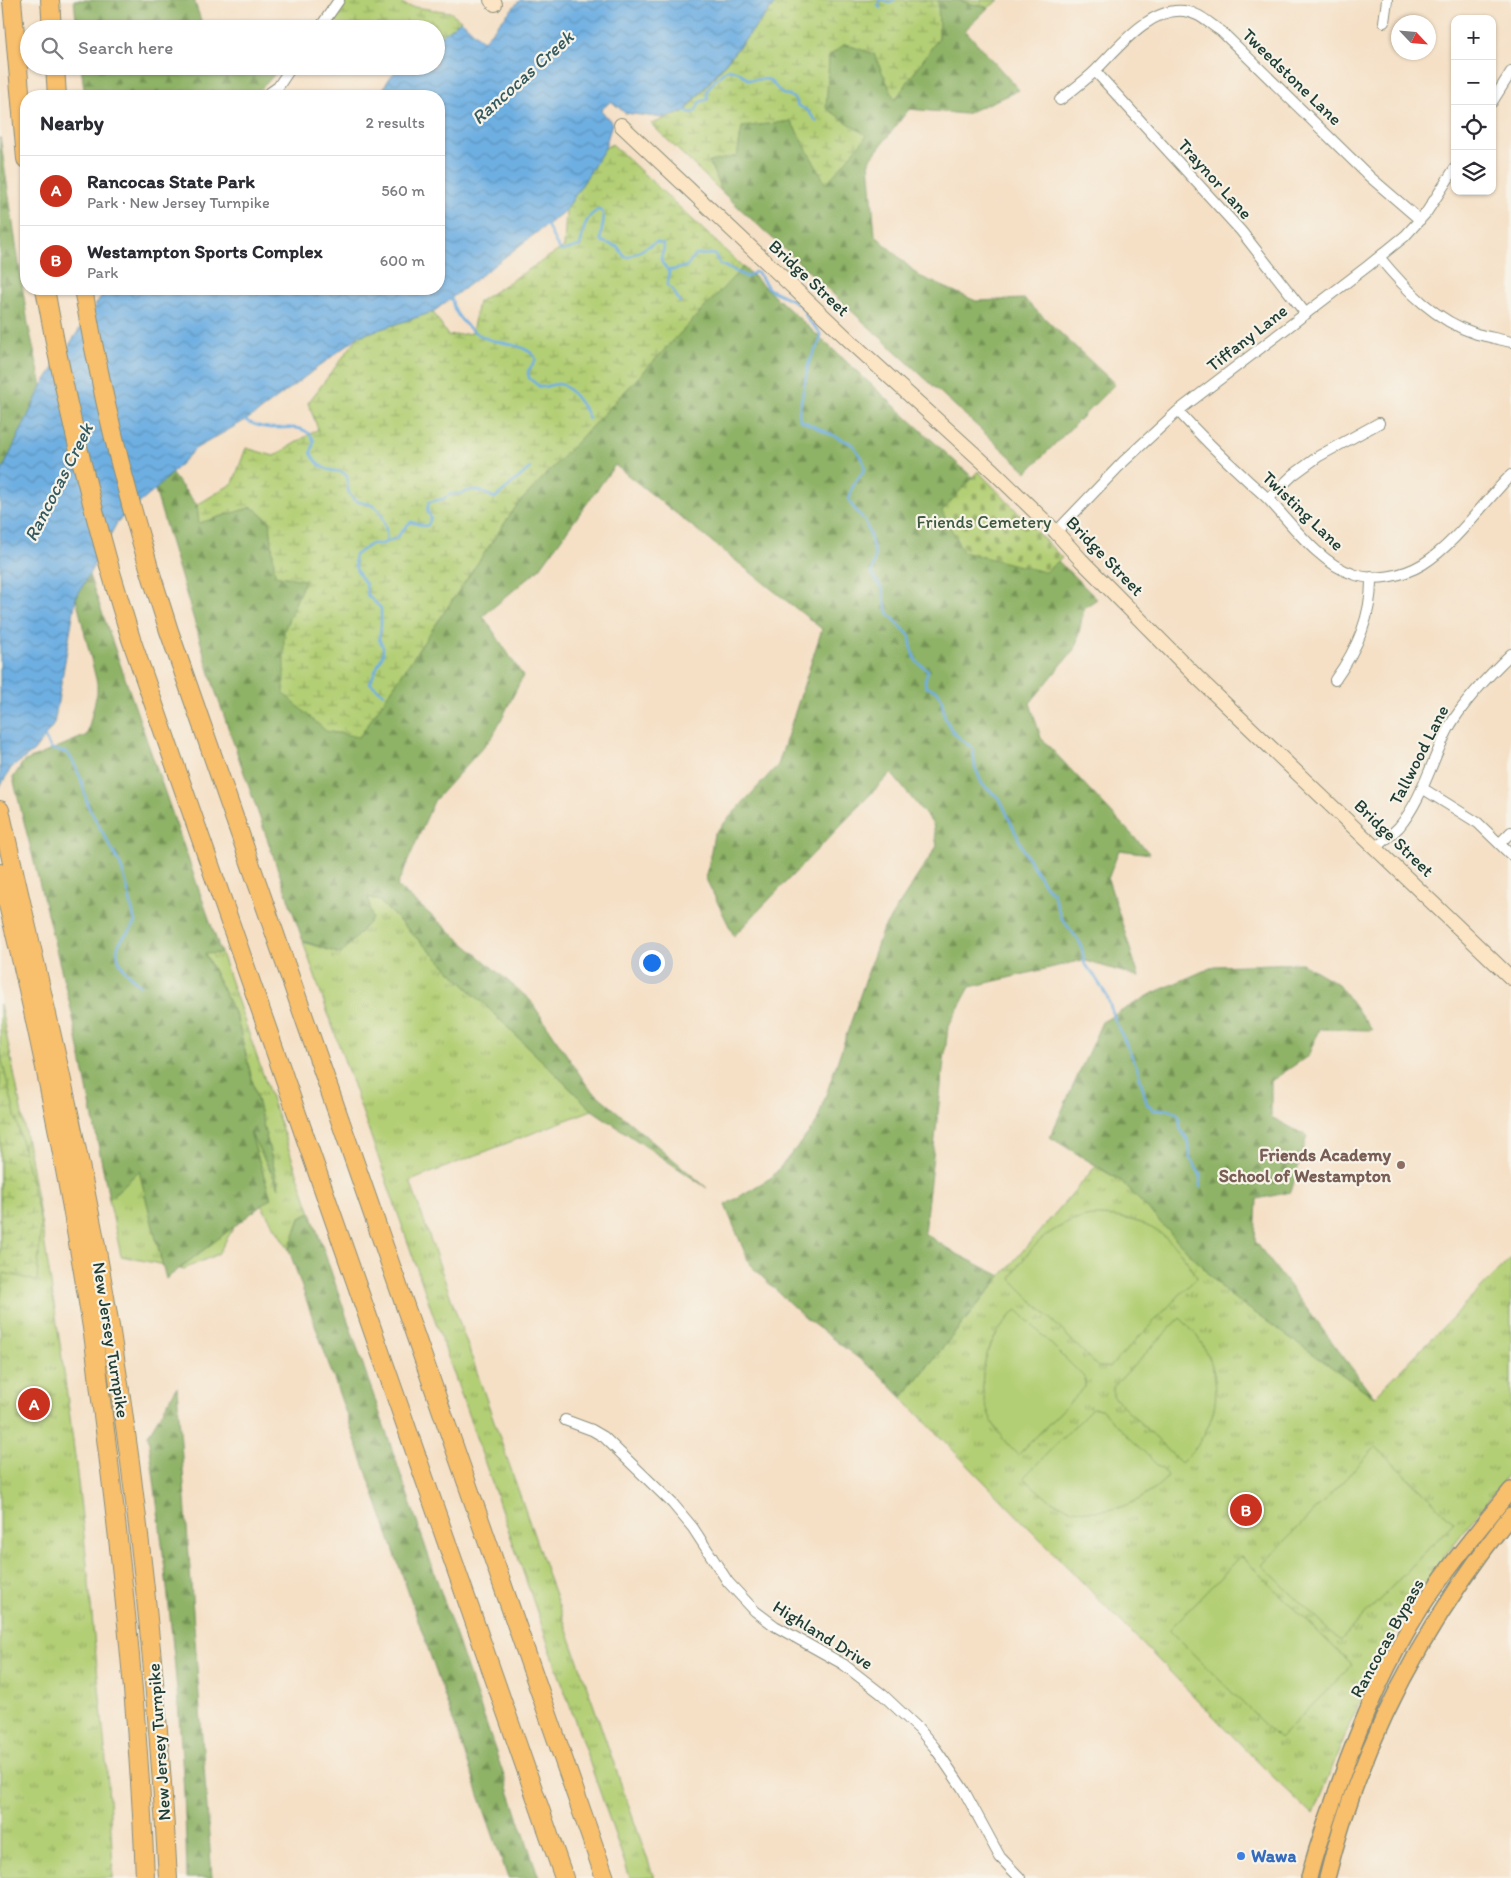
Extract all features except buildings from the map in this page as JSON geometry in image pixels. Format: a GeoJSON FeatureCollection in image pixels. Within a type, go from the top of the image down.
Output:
{"type":"FeatureCollection","features":[{"type":"Feature","properties":{"kind":"highway"},"geometry":{"type":"LineString","coordinates":[[12,0],[20,91]]}},
{"type":"Feature","properties":{"kind":"highway"},"geometry":{"type":"LineString","coordinates":[[50,0],[51,20]]}},
{"type":"Feature","properties":{"kind":"highway"},"geometry":{"type":"LineString","coordinates":[[56,75],[57,90]]}},
{"type":"Feature","properties":{"kind":"highway"},"geometry":{"type":"LineString","coordinates":[[46,295],[56,351],[75,435],[109,569],[134,647],[564,1878]]}},
{"type":"Feature","properties":{"kind":"highway"},"geometry":{"type":"LineString","coordinates":[[84,295],[109,418],[146,558],[169,631],[606,1878]]}},
{"type":"Feature","properties":{"kind":"highway","name":"New Jersey Turnpike"},"geometry":{"type":"LineString","coordinates":[[2,818],[72,1124],[114,1348],[135,1500],[153,1656],[168,1878]]}},
{"type":"Feature","properties":{"kind":"highway","name":"New Jersey Turnpike"},"geometry":{"type":"LineString","coordinates":[[0,873],[53,1108],[93,1338],[113,1492],[130,1648],[137,1727],[145,1878]]}},
{"type":"Feature","properties":{"kind":"main road","name":"Bridge Street"},"geometry":{"type":"LineString","coordinates":[[622,126],[789,285],[979,458],[1056,532],[1081,560],[1190,669],[1511,978]]}},
{"type":"Feature","properties":{"kind":"main road","name":"Rancocas Bypass"},"geometry":{"type":"LineString","coordinates":[[1309,1878],[1342,1776],[1378,1685],[1421,1608],[1472,1538],[1511,1490]]}},
{"type":"Feature","properties":{"kind":"main road","name":"Rancocas Bypass"},"geometry":{"type":"LineString","coordinates":[[1327,1878],[1340,1829],[1360,1775],[1382,1721],[1408,1668],[1455,1590],[1511,1515]]}},
{"type":"Feature","properties":{"kind":"street"},"geometry":{"type":"LineString","coordinates":[[325,20],[339,0]]}},
{"type":"Feature","properties":{"kind":"street"},"geometry":{"type":"LineString","coordinates":[[1384,22],[1388,0]]}},
{"type":"Feature","properties":{"kind":"street","name":"Tweedstone Lane"},"geometry":{"type":"LineString","coordinates":[[1060,100],[1095,71],[1134,32],[1159,16],[1174,11],[1185,11],[1204,18],[1221,31],[1370,177],[1420,220]]}},
{"type":"Feature","properties":{"kind":"street","name":"Traynor Lane"},"geometry":{"type":"LineString","coordinates":[[1095,71],[1242,231],[1306,314]]}},
{"type":"Feature","properties":{"kind":"street"},"geometry":{"type":"LineString","coordinates":[[1496,96],[1511,72]]}},
{"type":"Feature","properties":{"kind":"street"},"geometry":{"type":"LineString","coordinates":[[274,90],[286,75]]}},
{"type":"Feature","properties":{"kind":"street","name":"Tiffany Lane"},"geometry":{"type":"LineString","coordinates":[[1056,532],[1123,462],[1178,411],[1405,236],[1435,200],[1451,174]]}},
{"type":"Feature","properties":{"kind":"street"},"geometry":{"type":"LineString","coordinates":[[1380,257],[1404,286],[1427,307],[1446,320],[1478,334],[1511,342]]}},
{"type":"Feature","properties":{"kind":"street","name":"Twisting Lane"},"geometry":{"type":"LineString","coordinates":[[1178,411],[1197,432],[1268,499],[1323,557],[1354,575],[1371,578],[1400,574],[1423,564],[1449,542],[1511,475]]}},
{"type":"Feature","properties":{"kind":"street"},"geometry":{"type":"LineString","coordinates":[[1268,499],[1293,475],[1319,456],[1379,423]]}},
{"type":"Feature","properties":{"kind":"street"},"geometry":{"type":"LineString","coordinates":[[1335,680],[1356,646],[1364,626],[1369,607],[1371,578]]}},
{"type":"Feature","properties":{"kind":"street","name":"Tallwood Lane"},"geometry":{"type":"LineString","coordinates":[[1376,848],[1398,828],[1410,810],[1444,738],[1459,712],[1479,687],[1511,654]]}},
{"type":"Feature","properties":{"kind":"street"},"geometry":{"type":"LineString","coordinates":[[1422,788],[1478,823],[1511,855]]}},
{"type":"Feature","properties":{"kind":"street"},"geometry":{"type":"LineString","coordinates":[[1500,843],[1511,832]]}},
{"type":"Feature","properties":{"kind":"street","name":"Highland Drive"},"geometry":{"type":"LineString","coordinates":[[565,1420],[592,1430],[604,1437],[673,1504],[693,1528],[728,1582],[755,1611],[775,1626],[843,1664],[902,1712],[927,1738],[950,1768],[1000,1857],[1020,1878]]}},
{"type":"Feature","properties":{"kind":"green space"},"geometry":{"type":"Polygon","coordinates":[[[74,0],[194,0],[201,20],[76,20],[74,0]]]}},
{"type":"Feature","properties":{"kind":"green space"},"geometry":{"type":"Polygon","coordinates":[[[347,0],[398,0],[407,6],[450,12],[461,20],[445,33],[445,20],[335,20],[347,0]]]}},
{"type":"Feature","properties":{"kind":"green space"},"geometry":{"type":"Polygon","coordinates":[[[778,0],[938,0],[939,37],[895,100],[874,54],[845,44],[829,56],[826,108],[867,136],[826,184],[791,121],[742,127],[737,156],[709,162],[722,192],[651,124],[686,111],[778,0]]]}},
{"type":"Feature","properties":{"kind":"green space"},"geometry":{"type":"Polygon","coordinates":[[[938,0],[958,0],[988,8],[965,30],[1019,90],[965,114],[909,109],[869,161],[875,235],[919,276],[976,301],[1024,299],[1115,384],[1027,472],[722,192],[709,161],[737,156],[742,127],[791,121],[826,183],[826,108],[829,56],[845,44],[874,54],[895,100],[939,37],[938,0]]]}},
{"type":"Feature","properties":{"kind":"green space"},"geometry":{"type":"Polygon","coordinates":[[[958,0],[999,0],[988,8],[958,0]]]}},
{"type":"Feature","properties":{"kind":"green space"},"geometry":{"type":"Polygon","coordinates":[[[82,75],[274,75],[260,90],[84,90],[82,75]]]}},
{"type":"Feature","properties":{"kind":"green space"},"geometry":{"type":"Polygon","coordinates":[[[0,137],[20,271],[20,295],[24,295],[42,386],[0,475],[0,137]]]}},
{"type":"Feature","properties":{"kind":"green space"},"geometry":{"type":"Polygon","coordinates":[[[612,144],[743,267],[517,505],[359,737],[326,731],[284,694],[284,631],[305,580],[275,575],[270,521],[252,507],[199,523],[197,505],[233,483],[246,448],[274,456],[318,429],[308,403],[359,336],[433,312],[448,336],[472,333],[478,302],[564,247],[566,210],[605,148],[612,144]]]}},
{"type":"Feature","properties":{"kind":"green space"},"geometry":{"type":"Polygon","coordinates":[[[743,267],[971,476],[1097,599],[1084,608],[1076,647],[1030,703],[1041,738],[1150,854],[1119,850],[1108,879],[1139,977],[1083,960],[970,987],[948,1027],[924,1233],[953,1252],[1001,1276],[902,1398],[878,1373],[804,1317],[750,1265],[725,1205],[772,1177],[816,1124],[882,931],[937,846],[933,824],[891,773],[734,936],[706,879],[714,834],[778,765],[822,629],[615,465],[540,568],[483,616],[523,676],[493,736],[434,801],[397,886],[530,1000],[588,1087],[707,1188],[592,1110],[378,900],[368,897],[372,919],[341,954],[303,941],[215,690],[155,490],[170,472],[197,505],[199,523],[252,507],[270,521],[275,575],[305,580],[284,631],[359,737],[517,505],[743,267]]]}},
{"type":"Feature","properties":{"kind":"green space","name":"Friends Cemetery"},"geometry":{"type":"Polygon","coordinates":[[[978,471],[1062,558],[1045,572],[963,552],[942,511],[978,471]]]}},
{"type":"Feature","properties":{"kind":"green space"},"geometry":{"type":"Polygon","coordinates":[[[88,572],[221,953],[205,954],[237,1019],[279,1188],[250,1132],[271,1198],[166,1279],[139,1171],[109,1199],[72,1013],[13,778],[23,762],[87,735],[97,693],[97,683],[76,598],[88,572]]]}},
{"type":"Feature","properties":{"kind":"green space"},"geometry":{"type":"Polygon","coordinates":[[[368,897],[378,900],[592,1110],[410,1181],[654,1878],[630,1878],[303,942],[341,954],[368,897]]]}},
{"type":"Feature","properties":{"kind":"green space"},"geometry":{"type":"Polygon","coordinates":[[[205,953],[221,953],[311,1213],[300,1218],[289,1250],[243,1176],[241,1215],[218,1254],[184,1269],[121,1256],[109,1199],[203,1106],[246,1122],[278,1185],[237,1019],[205,953]]]}},
{"type":"Feature","properties":{"kind":"green space"},"geometry":{"type":"Polygon","coordinates":[[[1302,963],[1338,984],[1372,1030],[1319,1029],[1308,1056],[1271,1081],[1271,1117],[1307,1136],[1291,1192],[1257,1199],[1255,1241],[1374,1397],[1228,1294],[1121,1181],[1050,1137],[1102,1022],[1155,992],[1215,966],[1302,963]]]}},
{"type":"Feature","properties":{"kind":"green space"},"geometry":{"type":"Polygon","coordinates":[[[0,1004],[30,1158],[67,1391],[102,1720],[113,1878],[0,1878],[0,1004]]]}},
{"type":"Feature","properties":{"kind":"green space"},"geometry":{"type":"Polygon","coordinates":[[[0,1052],[41,1223],[37,1281],[4,1273],[0,1303],[0,1052]]]}},
{"type":"Feature","properties":{"kind":"green space"},"geometry":{"type":"Polygon","coordinates":[[[1096,1166],[1121,1181],[1374,1397],[1511,1258],[1511,1471],[1447,1553],[1409,1607],[1379,1662],[1351,1721],[1313,1815],[1265,1769],[902,1398],[1001,1276],[1096,1166]]]}},
{"type":"Feature","properties":{"kind":"green space"},"geometry":{"type":"Polygon","coordinates":[[[311,1213],[539,1878],[508,1878],[289,1250],[300,1218],[311,1213]]]}},
{"type":"Feature","properties":{"kind":"green space"},"geometry":{"type":"Polygon","coordinates":[[[1091,1216],[1109,1216],[1126,1219],[1154,1229],[1177,1248],[1197,1277],[1110,1367],[1098,1367],[1011,1279],[1034,1246],[1054,1230],[1065,1224],[1091,1216]]]}},
{"type":"Feature","properties":{"kind":"green space"},"geometry":{"type":"Polygon","coordinates":[[[1017,1310],[1085,1378],[1085,1387],[1018,1455],[1003,1438],[992,1421],[985,1402],[983,1383],[985,1364],[991,1345],[1002,1327],[1017,1310]]]}},
{"type":"Feature","properties":{"kind":"green space"},"geometry":{"type":"Polygon","coordinates":[[[1180,1318],[1207,1352],[1216,1390],[1214,1409],[1207,1428],[1196,1446],[1181,1463],[1113,1396],[1113,1387],[1180,1318]]]}},
{"type":"Feature","properties":{"kind":"green space"},"geometry":{"type":"Polygon","coordinates":[[[177,1387],[212,1878],[187,1878],[179,1711],[162,1545],[148,1435],[177,1387]]]}},
{"type":"Feature","properties":{"kind":"green space"},"geometry":{"type":"Polygon","coordinates":[[[1092,1408],[1101,1409],[1168,1476],[1156,1488],[1127,1505],[1095,1511],[1078,1510],[1062,1505],[1043,1495],[1024,1477],[1092,1408]]]}},
{"type":"Feature","properties":{"kind":"green space"},"geometry":{"type":"Polygon","coordinates":[[[1376,1447],[1454,1522],[1340,1641],[1262,1565],[1376,1447]]]}},
{"type":"Feature","properties":{"kind":"green space"},"geometry":{"type":"Polygon","coordinates":[[[1241,1556],[1352,1665],[1279,1739],[1169,1630],[1241,1556]]]}},
{"type":"Feature","properties":{"kind":"water","name":"Rancocas Creek"},"geometry":{"type":"Polygon","coordinates":[[[520,0],[778,0],[685,111],[664,118],[625,113],[611,101],[601,110],[612,123],[605,148],[566,210],[433,312],[359,336],[256,414],[195,449],[155,490],[118,521],[76,598],[54,724],[34,751],[11,768],[0,787],[0,475],[42,386],[102,295],[445,295],[445,90],[383,90],[393,75],[445,75],[445,33],[461,20],[483,41],[520,0]]]}},
{"type":"Feature","properties":{"kind":"waterway"},"geometry":{"type":"LineString","coordinates":[[880,0],[878,4],[880,8]]}},
{"type":"Feature","properties":{"kind":"waterway"},"geometry":{"type":"LineString","coordinates":[[883,0],[889,3],[894,0]]}},
{"type":"Feature","properties":{"kind":"waterway"},"geometry":{"type":"LineString","coordinates":[[683,110],[692,113],[696,110],[700,102],[708,99],[707,92],[710,86],[729,69],[739,72],[749,80],[770,80],[782,94],[789,95],[797,101],[797,105],[807,110],[817,122]]}},
{"type":"Feature","properties":{"kind":"waterway"},"geometry":{"type":"LineString","coordinates":[[545,222],[562,251],[580,246],[587,221],[598,210],[602,211],[603,215],[601,241],[618,247],[625,257],[629,257],[656,242],[663,244],[664,248],[661,259],[669,273],[667,285],[672,289],[680,302]]}},
{"type":"Feature","properties":{"kind":"waterway"},"geometry":{"type":"LineString","coordinates":[[667,269],[673,270],[687,266],[696,255],[714,254],[720,264],[747,277],[755,272],[758,273],[769,289],[802,307],[808,320],[818,330],[821,336],[809,362],[799,412],[800,420],[850,443],[863,461],[865,469],[853,486],[849,499],[852,506],[865,521],[869,532],[875,555],[872,574],[883,590],[889,614],[910,636],[912,651],[917,662],[928,670],[925,681],[926,687],[939,693],[944,714],[950,727],[960,739],[973,748],[975,767],[982,784],[1000,799],[1026,855],[1044,884],[1053,893],[1060,916],[1079,941],[1085,965],[1092,972],[1107,996],[1115,1020],[1137,1067],[1147,1104],[1153,1110],[1170,1109],[1179,1115],[1180,1128],[1189,1142],[1190,1158],[1200,1174],[1200,1187]]}},
{"type":"Feature","properties":{"kind":"waterway"},"geometry":{"type":"LineString","coordinates":[[449,297],[461,319],[472,330],[485,338],[529,351],[536,360],[528,371],[529,378],[540,387],[556,384],[563,385],[577,398],[589,419]]}},
{"type":"Feature","properties":{"kind":"waterway"},"geometry":{"type":"LineString","coordinates":[[243,419],[263,427],[301,429],[311,435],[314,441],[311,453],[316,461],[327,469],[345,474],[348,479],[349,493],[354,499],[377,508],[386,529],[386,541]]}},
{"type":"Feature","properties":{"kind":"waterway"},"geometry":{"type":"LineString","coordinates":[[384,694],[370,683],[383,654],[383,647],[379,639],[381,608],[367,595],[366,584],[355,566],[355,555],[371,544],[383,544],[395,538],[411,522],[425,526],[428,525],[431,518],[427,510],[429,502],[443,499],[451,494],[472,490],[480,491],[495,498],[530,468]]}},
{"type":"Feature","properties":{"kind":"waterway"},"geometry":{"type":"LineString","coordinates":[[44,736],[51,749],[67,753],[73,761],[81,779],[88,806],[120,864],[135,922],[119,945],[117,951],[118,958],[125,970],[140,985]]}},
{"type":"Feature","properties":{"kind":"place","name":"Friends Academy School of Westampton"},"geometry":{"type":"Point","coordinates":[1401,1165]}},
{"type":"Feature","properties":{"kind":"place","name":"Rancocas State Park"},"geometry":{"type":"Point","coordinates":[34,1404]}},
{"type":"Feature","properties":{"kind":"place","name":"Westampton Sports Complex"},"geometry":{"type":"Point","coordinates":[1246,1510]}},
{"type":"Feature","properties":{"kind":"place","name":"Wawa"},"geometry":{"type":"Point","coordinates":[1241,1856]}}]}
